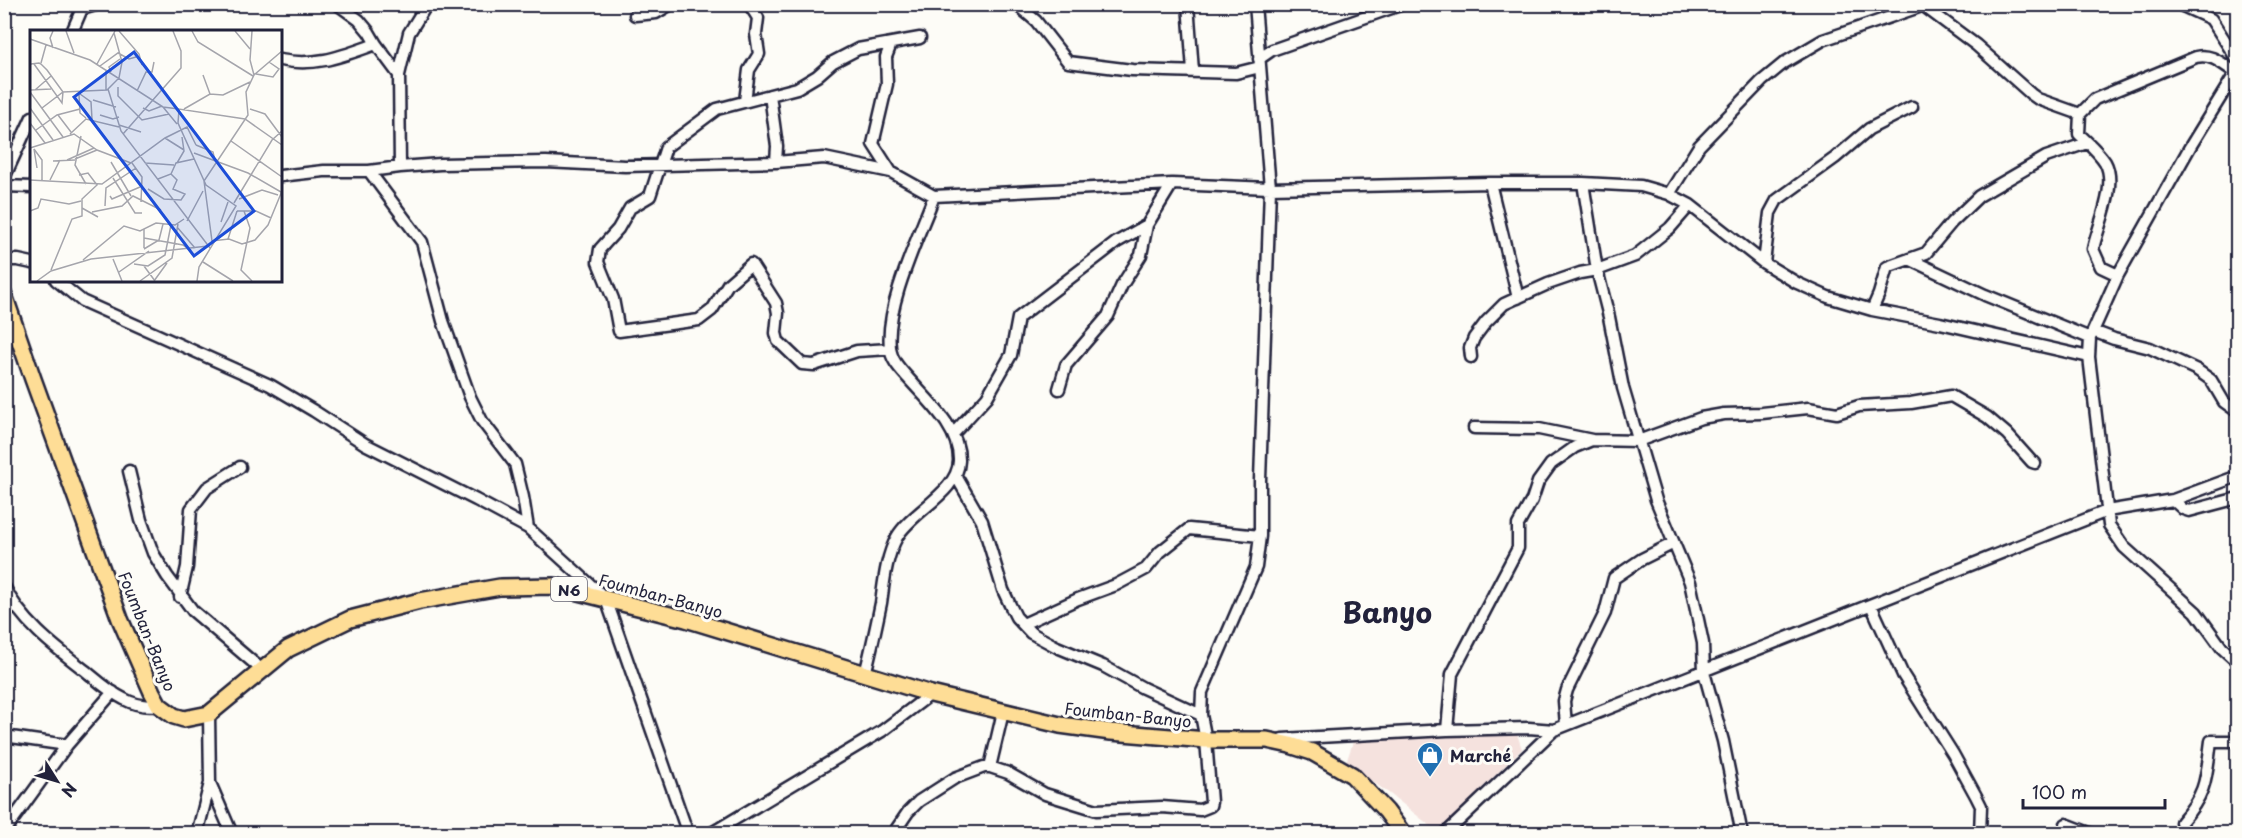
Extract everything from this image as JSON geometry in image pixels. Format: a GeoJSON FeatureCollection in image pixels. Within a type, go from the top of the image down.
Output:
{"type":"FeatureCollection","features":[{"type":"Feature","properties":{"kind":"highway","name":"Foumban-Banyo"},"geometry":{"type":"LineString","coordinates":[[4,295],[120,619],[152,692],[159,705],[167,713],[184,719],[209,714],[288,649],[350,619],[420,601],[500,587],[537,586],[566,589],[686,619],[931,694],[1003,712],[1091,730],[1206,740],[1267,740],[1312,752],[1352,775],[1386,810],[1403,834]]}},
{"type":"Feature","properties":{"kind":"street"},"geometry":{"type":"LineString","coordinates":[[73,30],[83,7],[99,4]]}},
{"type":"Feature","properties":{"kind":"street"},"geometry":{"type":"LineString","coordinates":[[337,4],[369,32],[375,44],[399,75]]}},
{"type":"Feature","properties":{"kind":"street"},"geometry":{"type":"LineString","coordinates":[[400,167],[399,75],[409,33],[427,4]]}},
{"type":"Feature","properties":{"kind":"street"},"geometry":{"type":"LineString","coordinates":[[635,15],[656,13],[671,4]]}},
{"type":"Feature","properties":{"kind":"street"},"geometry":{"type":"LineString","coordinates":[[745,101],[749,70],[759,54],[756,34],[758,18],[748,4]]}},
{"type":"Feature","properties":{"kind":"street"},"geometry":{"type":"LineString","coordinates":[[1016,4],[1036,21],[1068,62],[1132,70],[1236,73],[1260,63],[1272,50],[1403,4]]}},
{"type":"Feature","properties":{"kind":"street"},"geometry":{"type":"LineString","coordinates":[[1188,4],[1193,70]]}},
{"type":"Feature","properties":{"kind":"street"},"geometry":{"type":"LineString","coordinates":[[893,834],[908,812],[936,789],[976,769],[990,767],[1008,773],[1045,794],[1097,810],[1162,807],[1200,810],[1207,809],[1211,802],[1206,740],[1201,715],[1202,692],[1256,567],[1260,536],[1270,188],[1255,4]]}},
{"type":"Feature","properties":{"kind":"street"},"geometry":{"type":"LineString","coordinates":[[2178,4],[2211,19],[2237,68]]}},
{"type":"Feature","properties":{"kind":"street"},"geometry":{"type":"LineString","coordinates":[[1669,194],[1698,146],[1761,81],[1784,63],[1823,40],[1927,6],[2038,99],[2080,114]]}},
{"type":"Feature","properties":{"kind":"street"},"geometry":{"type":"LineString","coordinates":[[890,349],[857,351],[814,365],[802,364],[778,341],[776,303],[751,264],[728,284],[712,310],[699,320],[620,331],[613,299],[598,262],[600,249],[618,229],[630,208],[650,196],[666,147],[717,109],[797,88],[817,76],[833,62],[858,49],[920,38]]}},
{"type":"Feature","properties":{"kind":"street"},"geometry":{"type":"LineString","coordinates":[[282,60],[315,63],[335,59],[375,44]]}},
{"type":"Feature","properties":{"kind":"street"},"geometry":{"type":"LineString","coordinates":[[891,44],[886,57],[887,84],[873,144],[891,172]]}},
{"type":"Feature","properties":{"kind":"street"},"geometry":{"type":"LineString","coordinates":[[2118,275],[2101,267],[2093,249],[2107,198],[2109,180],[2106,164],[2096,150],[2079,134],[2080,114],[2095,99],[2196,57],[2205,55],[2237,68]]}},
{"type":"Feature","properties":{"kind":"street"},"geometry":{"type":"LineString","coordinates":[[2237,68],[2118,275],[2092,335],[2089,357],[2109,525],[2124,548],[2196,612],[2222,648],[2238,659]]}},
{"type":"Feature","properties":{"kind":"street"},"geometry":{"type":"LineString","coordinates":[[770,95],[777,146],[776,162]]}},
{"type":"Feature","properties":{"kind":"street"},"geometry":{"type":"LineString","coordinates":[[1764,263],[1770,213],[1777,200],[1835,158],[1869,129],[1912,107]]}},
{"type":"Feature","properties":{"kind":"street"},"geometry":{"type":"LineString","coordinates":[[4,177],[30,121]]}},
{"type":"Feature","properties":{"kind":"street"},"geometry":{"type":"LineString","coordinates":[[1872,310],[1880,294],[1887,267],[1926,253],[1952,222],[1979,196],[2046,157],[2087,143]]}},
{"type":"Feature","properties":{"kind":"street"},"geometry":{"type":"LineString","coordinates":[[282,176],[400,167],[546,162],[625,166],[776,162],[824,158],[891,172],[934,195],[1172,184],[1270,188],[1490,183],[1582,183],[1641,186],[1669,194],[1690,205],[1764,263],[1810,290],[1872,310],[2089,357]]}},
{"type":"Feature","properties":{"kind":"street"},"geometry":{"type":"LineString","coordinates":[[369,171],[422,242],[443,321],[470,397],[482,421],[515,464],[528,528]]}},
{"type":"Feature","properties":{"kind":"street"},"geometry":{"type":"LineString","coordinates":[[1490,183],[1518,298]]}},
{"type":"Feature","properties":{"kind":"street"},"geometry":{"type":"LineString","coordinates":[[1582,183],[1597,270],[1623,388],[1656,500],[1690,582],[1695,602],[1703,643],[1704,672],[1723,741],[1742,834]]}},
{"type":"Feature","properties":{"kind":"street"},"geometry":{"type":"LineString","coordinates":[[1059,389],[1066,365],[1108,316],[1122,285],[1141,255],[1147,225],[1172,184]]}},
{"type":"Feature","properties":{"kind":"street"},"geometry":{"type":"LineString","coordinates":[[4,186],[30,188]]}},
{"type":"Feature","properties":{"kind":"street"},"geometry":{"type":"LineString","coordinates":[[865,674],[874,642],[890,555],[897,537],[956,477],[959,461],[953,434],[941,416],[898,367],[890,349],[889,324],[908,262],[934,195]]}},
{"type":"Feature","properties":{"kind":"street"},"geometry":{"type":"LineString","coordinates":[[1471,357],[1472,344],[1479,330],[1496,311],[1510,301],[1572,276],[1597,270],[1635,255],[1681,218],[1690,205]]}},
{"type":"Feature","properties":{"kind":"street"},"geometry":{"type":"LineString","coordinates":[[953,434],[987,397],[1011,355],[1018,318],[1117,242],[1147,225]]}},
{"type":"Feature","properties":{"kind":"street"},"geometry":{"type":"LineString","coordinates":[[1909,259],[1985,295],[2092,335],[2150,348],[2197,370],[2211,380],[2224,402],[2238,412]]}},
{"type":"Feature","properties":{"kind":"street"},"geometry":{"type":"LineString","coordinates":[[4,260],[30,263]]}},
{"type":"Feature","properties":{"kind":"street"},"geometry":{"type":"LineString","coordinates":[[59,282],[82,301],[270,385],[365,444],[528,528],[606,599],[688,834]]}},
{"type":"Feature","properties":{"kind":"street"},"geometry":{"type":"LineString","coordinates":[[1474,428],[1539,429],[1592,440],[1638,441],[1701,418],[1724,414],[1808,408],[1838,413],[1859,406],[1911,403],[1951,396],[1987,417],[2035,463]]}},
{"type":"Feature","properties":{"kind":"street"},"geometry":{"type":"LineString","coordinates":[[1446,730],[1452,674],[1518,548],[1518,525],[1533,500],[1538,482],[1551,464],[1575,447],[1592,440]]}},
{"type":"Feature","properties":{"kind":"street"},"geometry":{"type":"LineString","coordinates":[[180,597],[187,567],[191,509],[207,488],[240,467]]}},
{"type":"Feature","properties":{"kind":"street"},"geometry":{"type":"LineString","coordinates":[[129,471],[141,520],[153,553],[180,597],[193,611],[261,669]]}},
{"type":"Feature","properties":{"kind":"street"},"geometry":{"type":"LineString","coordinates":[[1445,834],[1554,730],[2107,511],[2173,500],[2238,476]]}},
{"type":"Feature","properties":{"kind":"street"},"geometry":{"type":"LineString","coordinates":[[956,477],[982,521],[1003,591],[1016,617],[1032,633],[1056,647],[1103,666],[1201,715]]}},
{"type":"Feature","properties":{"kind":"street"},"geometry":{"type":"LineString","coordinates":[[2173,500],[2189,511],[2238,498]]}},
{"type":"Feature","properties":{"kind":"street"},"geometry":{"type":"LineString","coordinates":[[1023,624],[1116,585],[1146,569],[1160,552],[1189,529],[1260,536]]}},
{"type":"Feature","properties":{"kind":"street"},"geometry":{"type":"LineString","coordinates":[[1566,725],[1564,701],[1567,690],[1605,613],[1609,602],[1611,582],[1618,574],[1642,559],[1674,543]]}},
{"type":"Feature","properties":{"kind":"street"},"geometry":{"type":"LineString","coordinates":[[4,586],[16,606],[39,632],[113,692],[126,700],[147,707],[159,705]]}},
{"type":"Feature","properties":{"kind":"street"},"geometry":{"type":"LineString","coordinates":[[1871,605],[1903,675],[1953,754],[1976,796],[1980,806],[1980,834]]}},
{"type":"Feature","properties":{"kind":"street"},"geometry":{"type":"LineString","coordinates":[[4,832],[67,745],[113,692]]}},
{"type":"Feature","properties":{"kind":"street"},"geometry":{"type":"LineString","coordinates":[[715,833],[882,731],[931,694]]}},
{"type":"Feature","properties":{"kind":"street"},"geometry":{"type":"LineString","coordinates":[[990,767],[1003,712]]}},
{"type":"Feature","properties":{"kind":"street"},"geometry":{"type":"LineString","coordinates":[[197,834],[210,783],[209,714]]}},
{"type":"Feature","properties":{"kind":"street"},"geometry":{"type":"LineString","coordinates":[[1267,740],[1446,730],[1529,728],[1554,730]]}},
{"type":"Feature","properties":{"kind":"street"},"geometry":{"type":"LineString","coordinates":[[4,736],[67,745]]}},
{"type":"Feature","properties":{"kind":"street"},"geometry":{"type":"LineString","coordinates":[[2181,822],[2197,805],[2205,783],[2211,741],[2238,741]]}},
{"type":"Feature","properties":{"kind":"street"},"geometry":{"type":"LineString","coordinates":[[210,783],[232,834]]}},
{"type":"Feature","properties":{"kind":"street"},"geometry":{"type":"LineString","coordinates":[[2066,824],[2092,834]]}},
{"type":"Feature","properties":{"kind":"shaded area","name":"Marché"},"geometry":{"type":"Polygon","coordinates":[[[1517,734],[1522,749],[1438,832],[1346,763],[1353,742],[1517,734]]]}},
{"type":"Feature","properties":{"kind":"place","name":"Marché"},"geometry":{"type":"Point","coordinates":[1430,778]}},
{"type":"Feature","properties":{"kind":"district","name":"Banyo"},"geometry":{"type":"Point","coordinates":[1387,611]}}]}
